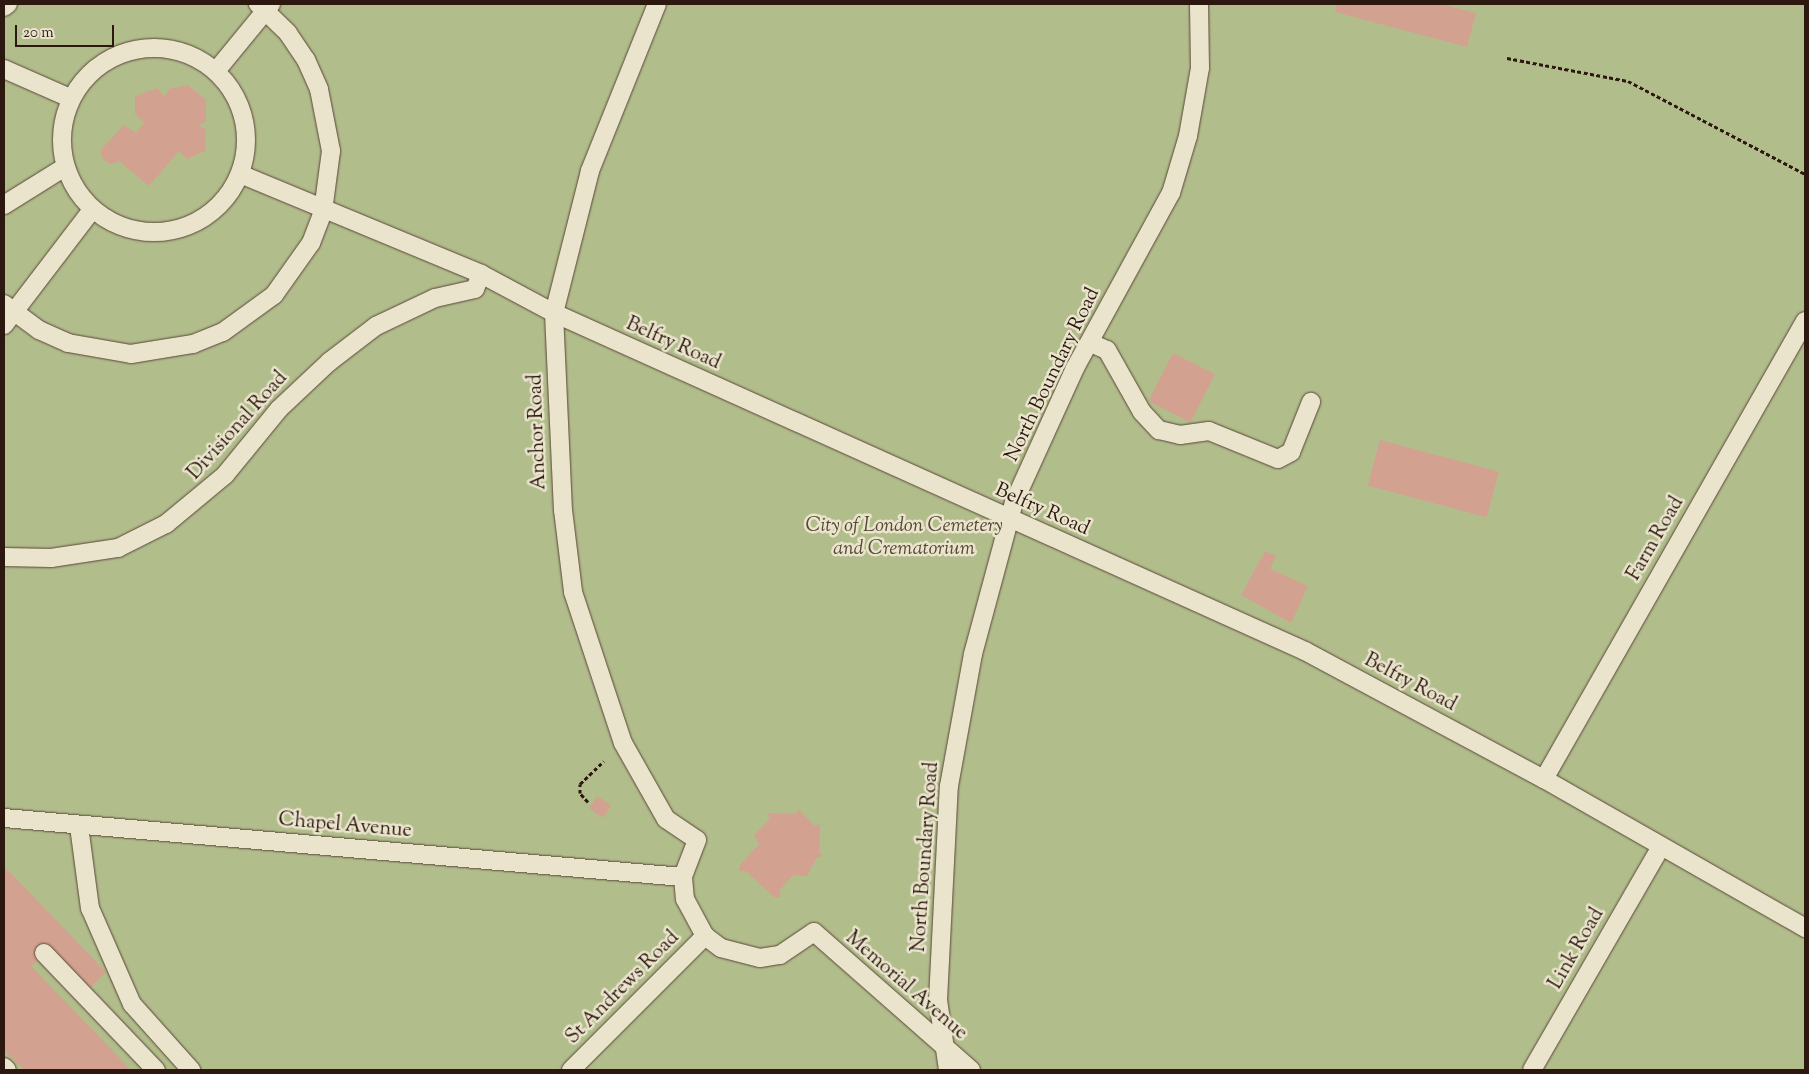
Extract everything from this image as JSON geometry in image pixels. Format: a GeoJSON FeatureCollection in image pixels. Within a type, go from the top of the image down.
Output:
{"type":"FeatureCollection","features":[{"type":"Feature","properties":{"kind":"lane"},"geometry":{"type":"LineString","coordinates":[[4,7],[8,4]]}},
{"type":"Feature","properties":{"kind":"lane","name":"Anchor Road"},"geometry":{"type":"LineString","coordinates":[[657,4],[590,170],[554,313],[563,510],[573,592],[623,744],[666,818],[698,840],[683,877]]}},
{"type":"Feature","properties":{"kind":"lane","name":"North Boundary Road"},"geometry":{"type":"LineString","coordinates":[[948,1070],[943,1046],[938,1000],[949,786],[973,654],[1010,519],[1075,368],[1091,343],[1171,193],[1188,136],[1200,68],[1199,4]]}},
{"type":"Feature","properties":{"kind":"lane"},"geometry":{"type":"LineString","coordinates":[[92,210],[7,314],[46,333],[99,350],[131,354],[193,344],[243,320],[274,295],[302,257],[323,210],[331,151],[319,89],[306,60],[265,6],[216,70]]}},
{"type":"Feature","properties":{"kind":"lane"},"geometry":{"type":"LineString","coordinates":[[164,47],[182,52],[216,70],[234,92],[244,118],[247,145],[240,174],[226,199],[204,218],[176,230],[147,232],[118,225],[92,210],[76,190],[65,167],[61,129],[70,98],[84,77],[107,59],[134,48],[164,47]]}},
{"type":"Feature","properties":{"kind":"lane"},"geometry":{"type":"LineString","coordinates":[[4,69],[70,98]]}},
{"type":"Feature","properties":{"kind":"lane"},"geometry":{"type":"LineString","coordinates":[[4,204],[65,167]]}},
{"type":"Feature","properties":{"kind":"lane","name":"Belfry Road"},"geometry":{"type":"LineString","coordinates":[[240,174],[481,274],[554,313],[1305,651],[1544,779],[1660,848],[1805,928]]}},
{"type":"Feature","properties":{"kind":"lane","name":"Divisional Road"},"geometry":{"type":"LineString","coordinates":[[4,557],[51,558],[118,548],[166,524],[225,475],[279,409],[329,362],[376,326],[436,298],[475,289],[481,274]]}},
{"type":"Feature","properties":{"kind":"lane","name":"Farm Road"},"geometry":{"type":"LineString","coordinates":[[1544,779],[1805,321]]}},
{"type":"Feature","properties":{"kind":"lane"},"geometry":{"type":"LineString","coordinates":[[1091,343],[1107,350],[1142,412],[1160,430],[1180,435],[1209,431],[1278,460],[1291,452],[1311,402]]}},
{"type":"Feature","properties":{"kind":"lane","name":"Chapel Avenue"},"geometry":{"type":"LineString","coordinates":[[4,818],[683,877]]}},
{"type":"Feature","properties":{"kind":"lane"},"geometry":{"type":"LineString","coordinates":[[79,826],[90,908],[132,1004],[190,1070]]}},
{"type":"Feature","properties":{"kind":"lane","name":"Link Road"},"geometry":{"type":"LineString","coordinates":[[1532,1070],[1660,848]]}},
{"type":"Feature","properties":{"kind":"lane"},"geometry":{"type":"LineString","coordinates":[[683,877],[685,899],[705,936]]}},
{"type":"Feature","properties":{"kind":"lane","name":"Memorial Avenue"},"geometry":{"type":"LineString","coordinates":[[705,936],[721,948],[760,958],[780,954],[814,932],[971,1070]]}},
{"type":"Feature","properties":{"kind":"lane","name":"St Andrews Road"},"geometry":{"type":"LineString","coordinates":[[570,1070],[705,936]]}},
{"type":"Feature","properties":{"kind":"lane"},"geometry":{"type":"LineString","coordinates":[[44,954],[156,1070]]}},
{"type":"Feature","properties":{"kind":"lane"},"geometry":{"type":"LineString","coordinates":[[4,1067],[7,1070]]}},
{"type":"Feature","properties":{"kind":"path"},"geometry":{"type":"LineString","coordinates":[[1507,58],[1628,81],[1805,174]]}},
{"type":"Feature","properties":{"kind":"path"},"geometry":{"type":"LineString","coordinates":[[588,802],[580,793],[580,784],[623,744]]}},
{"type":"Feature","properties":{"kind":"green space","name":"City of London Cemetery and Crematorium"},"geometry":{"type":"Polygon","coordinates":[[[4,4],[1805,4],[1805,1070],[4,1070],[4,4]]]}},
{"type":"Feature","properties":{"kind":"building"},"geometry":{"type":"Polygon","coordinates":[[[1337,4],[1440,4],[1476,13],[1467,47],[1335,12],[1337,4]]]}},
{"type":"Feature","properties":{"kind":"building"},"geometry":{"type":"Polygon","coordinates":[[[188,85],[206,100],[206,121],[198,126],[206,129],[205,151],[187,159],[179,151],[149,186],[119,161],[110,164],[103,159],[100,151],[124,125],[136,133],[144,123],[135,114],[135,96],[157,88],[165,97],[169,89],[188,85]]]}},
{"type":"Feature","properties":{"kind":"building"},"geometry":{"type":"Polygon","coordinates":[[[1173,353],[1215,374],[1190,422],[1148,401],[1173,353]]]}},
{"type":"Feature","properties":{"kind":"building"},"geometry":{"type":"Polygon","coordinates":[[[1380,440],[1499,472],[1487,517],[1368,485],[1380,440]]]}},
{"type":"Feature","properties":{"kind":"building"},"geometry":{"type":"Polygon","coordinates":[[[1265,551],[1276,556],[1270,569],[1308,586],[1291,623],[1241,595],[1265,551]]]}},
{"type":"Feature","properties":{"kind":"building"},"geometry":{"type":"Polygon","coordinates":[[[597,796],[611,805],[603,818],[589,809],[597,796]]]}},
{"type":"Feature","properties":{"kind":"building"},"geometry":{"type":"Polygon","coordinates":[[[798,809],[815,826],[820,824],[819,853],[824,856],[817,857],[807,876],[793,875],[780,890],[780,897],[774,897],[746,871],[739,871],[740,865],[759,844],[754,835],[770,819],[767,813],[796,814],[798,809]]]}},
{"type":"Feature","properties":{"kind":"building"},"geometry":{"type":"Polygon","coordinates":[[[4,866],[106,972],[88,990],[49,949],[31,966],[131,1070],[24,1070],[4,1050],[4,866]]]}}]}
